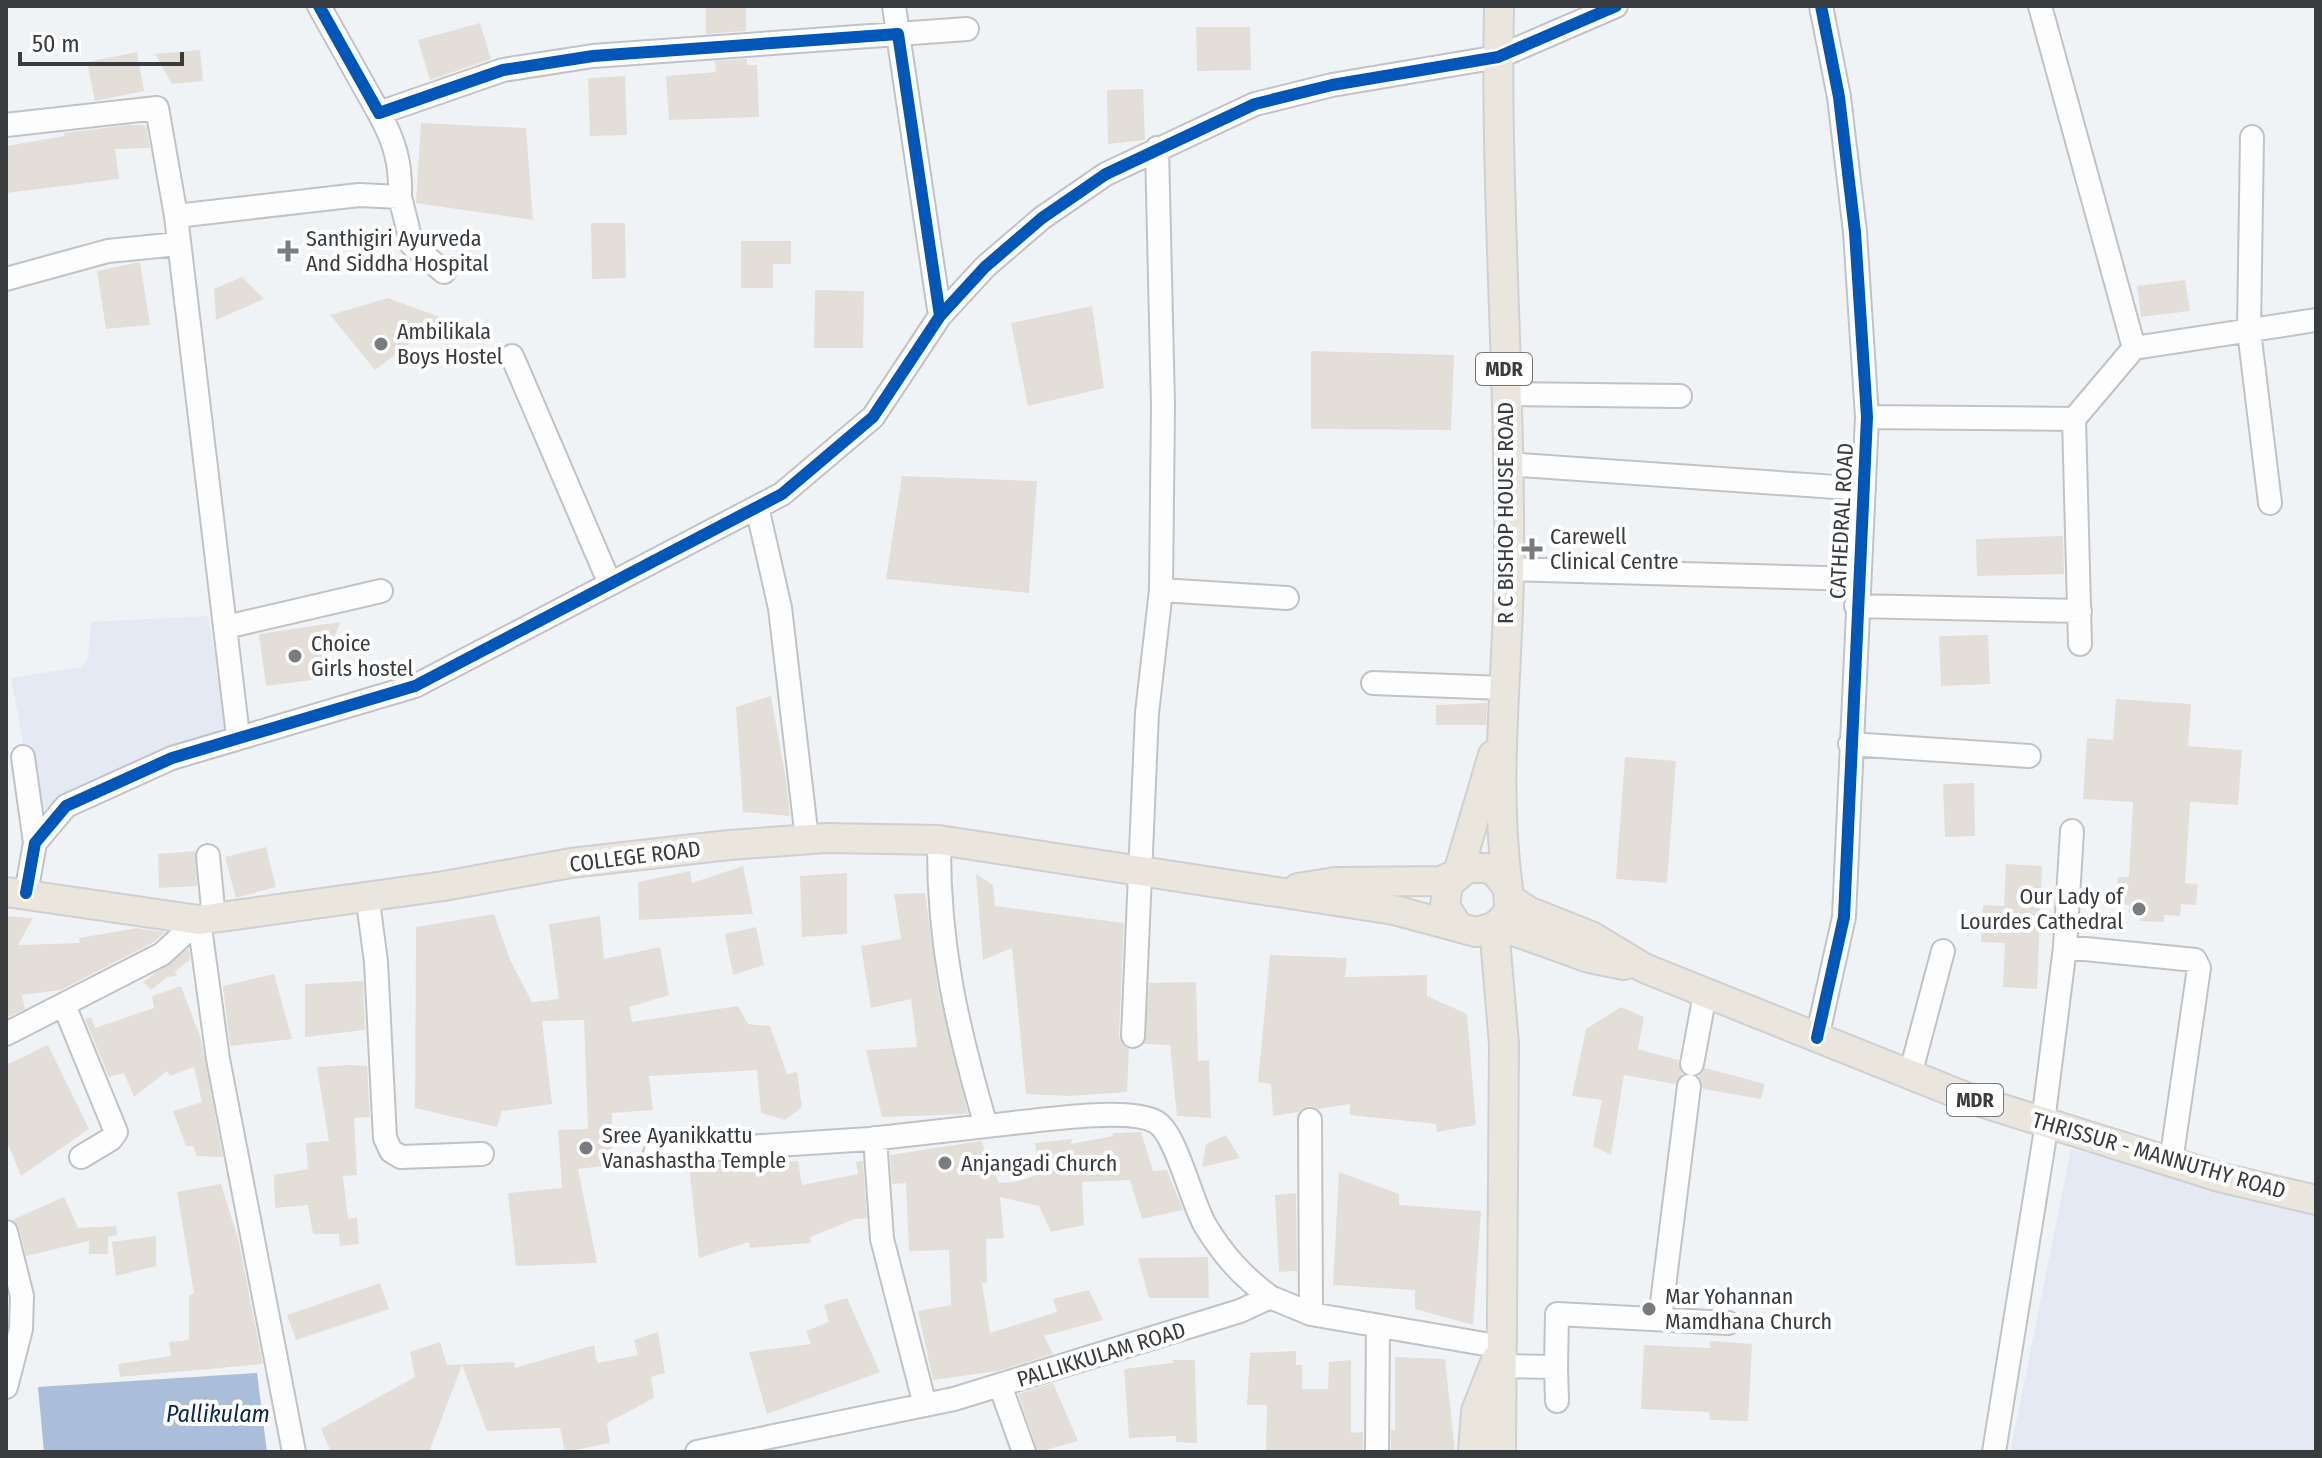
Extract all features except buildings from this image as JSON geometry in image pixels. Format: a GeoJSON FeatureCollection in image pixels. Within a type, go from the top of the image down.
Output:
{"type":"FeatureCollection","features":[{"type":"Feature","properties":{"kind":"main road","name":"R C BISHOP HOUSE ROAD"},"geometry":{"type":"LineString","coordinates":[[1499,6],[1509,569],[1501,732]]}},
{"type":"Feature","properties":{"kind":"main road"},"geometry":{"type":"LineString","coordinates":[[1501,732],[1502,846],[1509,894],[1504,918],[1479,927],[1449,917],[1445,895],[1457,874],[1501,732]]}},
{"type":"Feature","properties":{"kind":"main road","name":"COLLEGE ROAD"},"geometry":{"type":"LineString","coordinates":[[16,892],[206,920],[367,894],[444,886],[571,863],[807,839],[939,840],[1266,892]]}},
{"type":"Feature","properties":{"kind":"main road"},"geometry":{"type":"LineString","coordinates":[[1457,874],[1467,868],[1487,868],[1496,873],[1509,894]]}},
{"type":"Feature","properties":{"kind":"main road","name":"MDR"},"geometry":{"type":"LineString","coordinates":[[1266,892],[1335,882],[1440,881],[1457,874]]}},
{"type":"Feature","properties":{"kind":"main road","name":"MDR"},"geometry":{"type":"LineString","coordinates":[[1266,892],[1394,910],[1479,927],[1589,958],[1644,968]]}},
{"type":"Feature","properties":{"kind":"main road","name":"MDR"},"geometry":{"type":"LineString","coordinates":[[1509,894],[1528,911],[1591,936],[1644,968]]}},
{"type":"Feature","properties":{"kind":"main road"},"geometry":{"type":"LineString","coordinates":[[1479,927],[1504,1044],[1501,1452]]}},
{"type":"Feature","properties":{"kind":"main road","name":"THRISSUR - MANNUTHY ROAD"},"geometry":{"type":"LineString","coordinates":[[1644,968],[1910,1075],[2045,1123],[2171,1162],[2316,1200]]}},
{"type":"Feature","properties":{"kind":"main road"},"geometry":{"type":"LineString","coordinates":[[1473,1452],[1476,1411],[1502,1356]]}},
{"type":"Feature","properties":{"kind":"street"},"geometry":{"type":"LineString","coordinates":[[319,6],[395,141],[401,165],[400,197],[412,245],[444,272]]}},
{"type":"Feature","properties":{"kind":"street"},"geometry":{"type":"LineString","coordinates":[[894,6],[940,316]]}},
{"type":"Feature","properties":{"kind":"street"},"geometry":{"type":"LineString","coordinates":[[16,892],[35,843],[66,806],[172,758],[415,686],[782,494],[873,417],[940,316],[985,267],[1042,218],[1106,174],[1255,104],[1332,85],[1498,57],[1616,6]]}},
{"type":"Feature","properties":{"kind":"street","name":"CATHEDRAL ROAD"},"geometry":{"type":"LineString","coordinates":[[1817,1038],[1844,917],[1867,417],[1855,232],[1839,97],[1821,6]]}},
{"type":"Feature","properties":{"kind":"street"},"geometry":{"type":"LineString","coordinates":[[2040,6],[2134,348]]}},
{"type":"Feature","properties":{"kind":"street"},"geometry":{"type":"LineString","coordinates":[[379,113],[503,70],[593,56],[967,29]]}},
{"type":"Feature","properties":{"kind":"street"},"geometry":{"type":"LineString","coordinates":[[6,125],[157,108],[176,216],[238,736]]}},
{"type":"Feature","properties":{"kind":"street"},"geometry":{"type":"LineString","coordinates":[[2252,137],[2249,331],[2270,503]]}},
{"type":"Feature","properties":{"kind":"street"},"geometry":{"type":"LineString","coordinates":[[1133,1036],[1147,713],[1161,590],[1163,406],[1157,148]]}},
{"type":"Feature","properties":{"kind":"street"},"geometry":{"type":"LineString","coordinates":[[176,216],[359,195],[400,197]]}},
{"type":"Feature","properties":{"kind":"street"},"geometry":{"type":"LineString","coordinates":[[6,279],[108,251],[178,244]]}},
{"type":"Feature","properties":{"kind":"street"},"geometry":{"type":"LineString","coordinates":[[2080,644],[2074,419],[2134,348],[2316,320]]}},
{"type":"Feature","properties":{"kind":"street"},"geometry":{"type":"LineString","coordinates":[[512,356],[610,584]]}},
{"type":"Feature","properties":{"kind":"street"},"geometry":{"type":"LineString","coordinates":[[1504,394],[1680,396]]}},
{"type":"Feature","properties":{"kind":"street"},"geometry":{"type":"LineString","coordinates":[[1867,417],[2074,419]]}},
{"type":"Feature","properties":{"kind":"street"},"geometry":{"type":"LineString","coordinates":[[1506,464],[1864,489]]}},
{"type":"Feature","properties":{"kind":"street"},"geometry":{"type":"LineString","coordinates":[[757,507],[780,608],[807,839]]}},
{"type":"Feature","properties":{"kind":"street"},"geometry":{"type":"LineString","coordinates":[[1509,569],[1859,579]]}},
{"type":"Feature","properties":{"kind":"street"},"geometry":{"type":"LineString","coordinates":[[1161,590],[1287,598]]}},
{"type":"Feature","properties":{"kind":"street"},"geometry":{"type":"LineString","coordinates":[[226,627],[381,591]]}},
{"type":"Feature","properties":{"kind":"street"},"geometry":{"type":"LineString","coordinates":[[1856,606],[2080,611]]}},
{"type":"Feature","properties":{"kind":"street"},"geometry":{"type":"LineString","coordinates":[[1373,683],[1503,688]]}},
{"type":"Feature","properties":{"kind":"street"},"geometry":{"type":"LineString","coordinates":[[1850,744],[2029,756]]}},
{"type":"Feature","properties":{"kind":"street"},"geometry":{"type":"LineString","coordinates":[[23,757],[35,843]]}},
{"type":"Feature","properties":{"kind":"street"},"geometry":{"type":"LineString","coordinates":[[1994,1452],[2045,1123],[2065,947],[2072,831]]}},
{"type":"Feature","properties":{"kind":"street"},"geometry":{"type":"LineString","coordinates":[[939,840],[939,899],[946,973],[986,1126]]}},
{"type":"Feature","properties":{"kind":"street"},"geometry":{"type":"LineString","coordinates":[[208,856],[206,920],[218,1059],[270,1310],[294,1452]]}},
{"type":"Feature","properties":{"kind":"street"},"geometry":{"type":"LineString","coordinates":[[367,894],[376,962],[385,1138],[391,1151],[401,1157],[482,1154]]}},
{"type":"Feature","properties":{"kind":"street"},"geometry":{"type":"LineString","coordinates":[[6,1034],[162,954],[206,920]]}},
{"type":"Feature","properties":{"kind":"street"},"geometry":{"type":"LineString","coordinates":[[2065,947],[2195,960],[2199,968],[2171,1162]]}},
{"type":"Feature","properties":{"kind":"street"},"geometry":{"type":"LineString","coordinates":[[1910,1075],[1943,951]]}},
{"type":"Feature","properties":{"kind":"street"},"geometry":{"type":"LineString","coordinates":[[1660,1319],[1690,1075],[1705,994]]}},
{"type":"Feature","properties":{"kind":"street"},"geometry":{"type":"LineString","coordinates":[[64,1005],[116,1132],[111,1139],[81,1157]]}},
{"type":"Feature","properties":{"kind":"street"},"geometry":{"type":"LineString","coordinates":[[655,1153],[875,1138],[1091,1117],[1140,1116],[1156,1122],[1167,1131],[1190,1196],[1230,1263],[1270,1297],[1311,1314],[1378,1326],[1556,1367]]}},
{"type":"Feature","properties":{"kind":"street"},"geometry":{"type":"LineString","coordinates":[[1310,1120],[1311,1314]]}},
{"type":"Feature","properties":{"kind":"street"},"geometry":{"type":"LineString","coordinates":[[875,1138],[882,1239],[925,1405]]}},
{"type":"Feature","properties":{"kind":"street"},"geometry":{"type":"LineString","coordinates":[[6,1232],[22,1296],[21,1329],[6,1387]]}},
{"type":"Feature","properties":{"kind":"street","name":"PALLIKKULAM ROAD"},"geometry":{"type":"LineString","coordinates":[[697,1452],[783,1443],[1000,1385],[1240,1311],[1270,1297]]}},
{"type":"Feature","properties":{"kind":"street"},"geometry":{"type":"LineString","coordinates":[[1557,1401],[1557,1314],[1728,1323]]}},
{"type":"Feature","properties":{"kind":"street"},"geometry":{"type":"LineString","coordinates":[[1377,1452],[1378,1326]]}},
{"type":"Feature","properties":{"kind":"street"},"geometry":{"type":"LineString","coordinates":[[1000,1385],[1024,1452]]}},
{"type":"Feature","properties":{"kind":"shaded area"},"geometry":{"type":"Polygon","coordinates":[[[208,616],[228,728],[36,813],[11,678],[80,667],[88,659],[91,622],[208,616]]]}},
{"type":"Feature","properties":{"kind":"shaded area"},"geometry":{"type":"Polygon","coordinates":[[[2071,1149],[2316,1213],[2316,1452],[2010,1452],[2071,1149]]]}},
{"type":"Feature","properties":{"kind":"water","name":"Pallikulam"},"geometry":{"type":"Polygon","coordinates":[[[257,1373],[267,1452],[44,1452],[38,1387],[257,1373]]]}},
{"type":"Feature","properties":{"kind":"cycle path"},"geometry":{"type":"LineString","coordinates":[[319,6],[379,113],[503,70],[593,56],[898,34],[940,316]]}},
{"type":"Feature","properties":{"kind":"cycle path"},"geometry":{"type":"LineString","coordinates":[[26,893],[35,843],[66,806],[172,758],[415,686],[782,494],[873,417],[940,316],[985,267],[1042,218],[1106,174],[1255,104],[1332,85],[1498,57],[1616,6]]}},
{"type":"Feature","properties":{"kind":"cycle path"},"geometry":{"type":"LineString","coordinates":[[1817,1038],[1844,917],[1867,417],[1855,232],[1839,97],[1821,6]]}},
{"type":"Feature","properties":{"kind":"place","name":"Santhigiri Ayurveda And Siddha Hospital"},"geometry":{"type":"Point","coordinates":[288,251]}},
{"type":"Feature","properties":{"kind":"place","name":"Ambilikala Boys Hostel"},"geometry":{"type":"Point","coordinates":[381,344]}},
{"type":"Feature","properties":{"kind":"place","name":"Carewell Clinical Centre"},"geometry":{"type":"Point","coordinates":[1532,549]}},
{"type":"Feature","properties":{"kind":"place","name":"Choice Girls hostel"},"geometry":{"type":"Point","coordinates":[295,656]}},
{"type":"Feature","properties":{"kind":"place","name":"Our Lady of Lourdes Cathedral"},"geometry":{"type":"Point","coordinates":[2139,909]}},
{"type":"Feature","properties":{"kind":"place","name":"Sree Ayanikkattu Vanashastha Temple"},"geometry":{"type":"Point","coordinates":[586,1148]}},
{"type":"Feature","properties":{"kind":"place","name":"Anjangadi Church"},"geometry":{"type":"Point","coordinates":[945,1163]}},
{"type":"Feature","properties":{"kind":"place","name":"Mar Yohannan Mamdhana Church"},"geometry":{"type":"Point","coordinates":[1649,1309]}}]}
